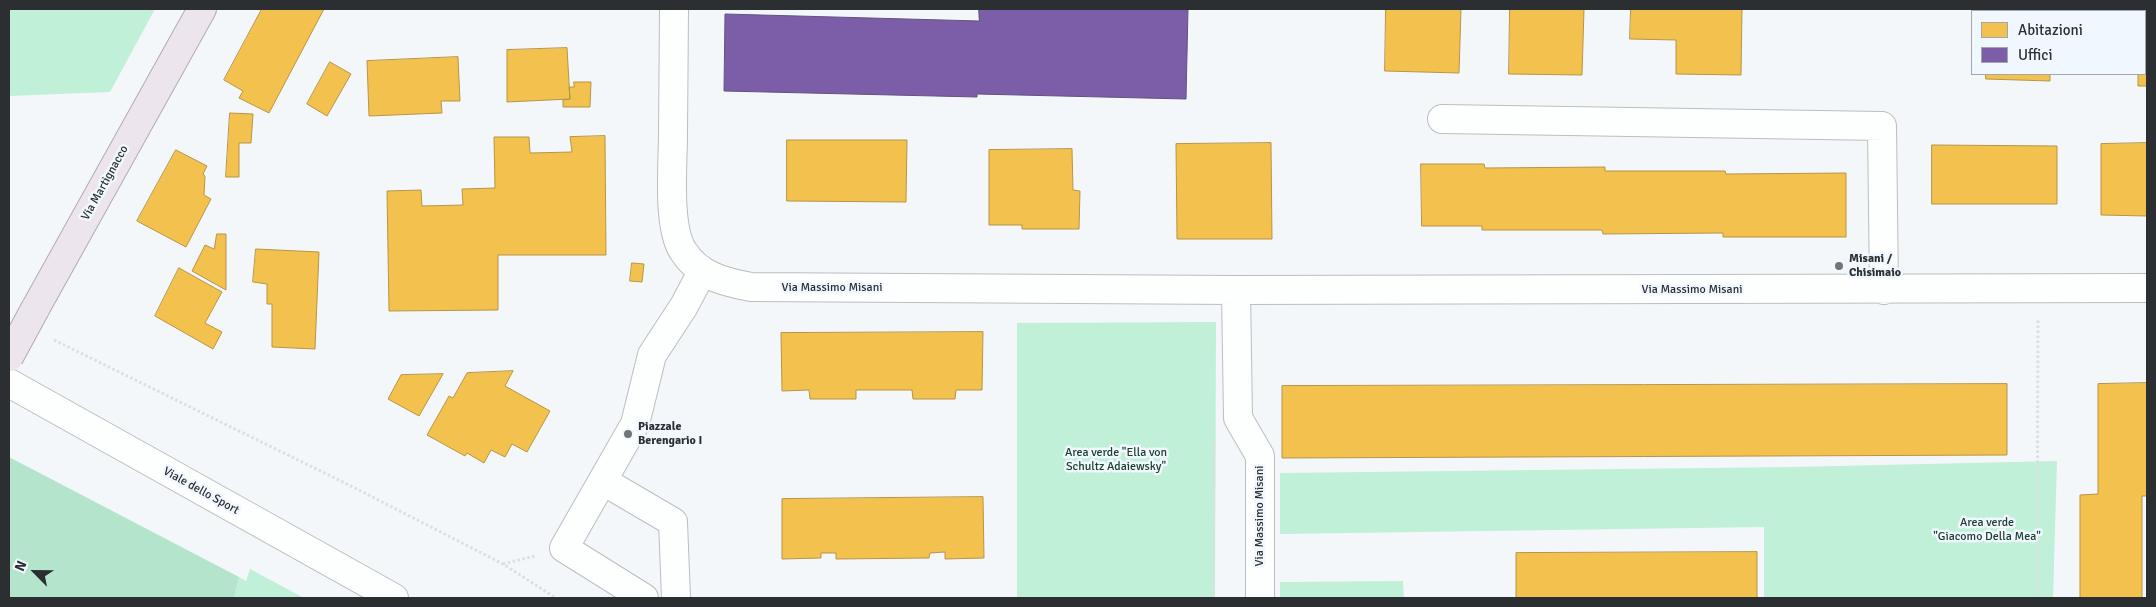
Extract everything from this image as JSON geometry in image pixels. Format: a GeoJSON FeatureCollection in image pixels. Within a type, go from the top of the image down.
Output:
{"type":"FeatureCollection","features":[{"type":"Feature","properties":{"kind":"main road","name":"Via Martignacco"},"geometry":{"type":"LineString","coordinates":[[9,357],[202,9]]}},
{"type":"Feature","properties":{"kind":"street","name":"Via Massimo Misani"},"geometry":{"type":"LineString","coordinates":[[674,9],[673,192],[676,230],[683,250],[702,272],[728,283],[751,287],[1236,290],[2038,290],[2147,288]]}},
{"type":"Feature","properties":{"kind":"street"},"geometry":{"type":"LineString","coordinates":[[1442,119],[1882,126],[1884,290]]}},
{"type":"Feature","properties":{"kind":"street"},"geometry":{"type":"LineString","coordinates":[[644,598],[564,548],[635,424],[652,355],[684,306],[702,272]]}},
{"type":"Feature","properties":{"kind":"street","name":"Via Massimo Misani"},"geometry":{"type":"LineString","coordinates":[[1236,290],[1238,418],[1260,456],[1260,598]]}},
{"type":"Feature","properties":{"kind":"street","name":"Viale dello Sport"},"geometry":{"type":"LineString","coordinates":[[9,383],[394,598]]}},
{"type":"Feature","properties":{"kind":"street"},"geometry":{"type":"LineString","coordinates":[[603,481],[673,522],[676,598]]}},
{"type":"Feature","properties":{"kind":"path"},"geometry":{"type":"LineString","coordinates":[[2037,598],[2038,290]]}},
{"type":"Feature","properties":{"kind":"path"},"geometry":{"type":"LineString","coordinates":[[47,336],[502,564],[556,598]]}},
{"type":"Feature","properties":{"kind":"path"},"geometry":{"type":"LineString","coordinates":[[1213,598],[1214,439]]}},
{"type":"Feature","properties":{"kind":"green space"},"geometry":{"type":"Polygon","coordinates":[[[9,9],[155,9],[110,92],[9,96],[9,9]]]}},
{"type":"Feature","properties":{"kind":"green space","name":"Area verde \"Ella von Schultz Adaiewsky\""},"geometry":{"type":"Polygon","coordinates":[[[1216,322],[1215,598],[1017,598],[1017,323],[1216,322]]]}},
{"type":"Feature","properties":{"kind":"green space"},"geometry":{"type":"Polygon","coordinates":[[[9,457],[239,577],[234,598],[9,598],[9,457]]]}},
{"type":"Feature","properties":{"kind":"green space","name":"Area verde \"Giacomo Della Mea\""},"geometry":{"type":"Polygon","coordinates":[[[2057,461],[2053,598],[1764,598],[1764,527],[1280,534],[1280,473],[1792,467],[2057,461]]]}},
{"type":"Feature","properties":{"kind":"green space"},"geometry":{"type":"Polygon","coordinates":[[[250,569],[304,598],[234,598],[239,577],[246,581],[250,569]]]}},
{"type":"Feature","properties":{"kind":"green space"},"geometry":{"type":"Polygon","coordinates":[[[1403,581],[1404,598],[1280,598],[1280,582],[1403,581]]]}},
{"type":"Feature","properties":{"kind":"building: Abitazioni"},"geometry":{"type":"Polygon","coordinates":[[[262,9],[324,9],[269,113],[239,98],[243,91],[224,80],[262,9]]]}},
{"type":"Feature","properties":{"kind":"building: Abitazioni"},"geometry":{"type":"Polygon","coordinates":[[[1386,9],[1461,9],[1459,73],[1385,71],[1386,9]]]}},
{"type":"Feature","properties":{"kind":"building: Abitazioni"},"geometry":{"type":"Polygon","coordinates":[[[1510,9],[1584,9],[1582,75],[1509,74],[1510,9]]]}},
{"type":"Feature","properties":{"kind":"building: Abitazioni"},"geometry":{"type":"Polygon","coordinates":[[[1631,9],[1742,9],[1741,75],[1676,74],[1676,40],[1630,39],[1631,9]]]}},
{"type":"Feature","properties":{"kind":"building: Abitazioni"},"geometry":{"type":"Polygon","coordinates":[[[1987,9],[2098,9],[2098,10],[1987,9]]]}},
{"type":"Feature","properties":{"kind":"building: Abitazioni"},"geometry":{"type":"Polygon","coordinates":[[[2147,9],[2147,86],[2138,86],[2138,75],[2146,75],[2146,10],[2139,10],[2147,9]]]}},
{"type":"Feature","properties":{"kind":"building: Abitazioni"},"geometry":{"type":"Polygon","coordinates":[[[567,48],[570,99],[507,102],[507,50],[567,48]]]}},
{"type":"Feature","properties":{"kind":"building: Abitazioni"},"geometry":{"type":"Polygon","coordinates":[[[458,57],[460,101],[441,101],[442,113],[369,116],[367,61],[458,57]]]}},
{"type":"Feature","properties":{"kind":"building: Abitazioni"},"geometry":{"type":"Polygon","coordinates":[[[330,62],[351,74],[327,116],[307,104],[330,62]]]}},
{"type":"Feature","properties":{"kind":"building: Abitazioni"},"geometry":{"type":"Polygon","coordinates":[[[1986,75],[2050,75],[2050,81],[1986,79],[1986,75]]]}},
{"type":"Feature","properties":{"kind":"building: Abitazioni"},"geometry":{"type":"Polygon","coordinates":[[[574,82],[591,82],[590,107],[563,107],[563,100],[570,99],[569,87],[574,87],[574,82]]]}},
{"type":"Feature","properties":{"kind":"building: Abitazioni"},"geometry":{"type":"Polygon","coordinates":[[[230,113],[253,114],[251,143],[239,143],[239,177],[226,177],[230,113]]]}},
{"type":"Feature","properties":{"kind":"building: Abitazioni"},"geometry":{"type":"Polygon","coordinates":[[[605,136],[606,255],[498,255],[498,310],[389,311],[387,191],[421,190],[422,206],[463,205],[462,189],[495,188],[494,137],[529,137],[530,153],[572,152],[570,137],[605,136]]]}},
{"type":"Feature","properties":{"kind":"building: Abitazioni"},"geometry":{"type":"Polygon","coordinates":[[[787,140],[907,140],[906,202],[787,201],[787,140]]]}},
{"type":"Feature","properties":{"kind":"building: Abitazioni"},"geometry":{"type":"Polygon","coordinates":[[[1271,143],[1272,239],[1177,239],[1176,144],[1271,143]]]}},
{"type":"Feature","properties":{"kind":"building: Abitazioni"},"geometry":{"type":"Polygon","coordinates":[[[2147,143],[2147,216],[2101,215],[2101,144],[2147,143]]]}},
{"type":"Feature","properties":{"kind":"building: Abitazioni"},"geometry":{"type":"Polygon","coordinates":[[[1932,145],[2057,146],[2057,204],[1932,204],[1932,145]]]}},
{"type":"Feature","properties":{"kind":"building: Abitazioni"},"geometry":{"type":"Polygon","coordinates":[[[1072,149],[1073,190],[1080,191],[1079,229],[1022,229],[1022,225],[989,225],[989,150],[1072,149]]]}},
{"type":"Feature","properties":{"kind":"building: Abitazioni"},"geometry":{"type":"Polygon","coordinates":[[[176,150],[207,166],[203,174],[205,176],[204,195],[211,199],[186,247],[137,221],[176,150]]]}},
{"type":"Feature","properties":{"kind":"building: Abitazioni"},"geometry":{"type":"Polygon","coordinates":[[[1421,164],[1484,164],[1485,168],[1605,167],[1605,171],[1725,171],[1726,174],[1846,173],[1846,237],[1723,237],[1723,233],[1603,234],[1602,230],[1482,230],[1482,226],[1422,226],[1421,164]]]}},
{"type":"Feature","properties":{"kind":"building: Abitazioni"},"geometry":{"type":"Polygon","coordinates":[[[217,234],[226,234],[226,290],[192,271],[205,245],[214,249],[217,234]]]}},
{"type":"Feature","properties":{"kind":"building: Abitazioni"},"geometry":{"type":"Polygon","coordinates":[[[256,249],[319,252],[315,349],[272,347],[272,304],[267,304],[267,284],[253,282],[256,249]]]}},
{"type":"Feature","properties":{"kind":"building: Abitazioni"},"geometry":{"type":"Polygon","coordinates":[[[632,263],[644,264],[642,282],[630,281],[632,263]]]}},
{"type":"Feature","properties":{"kind":"building: Abitazioni"},"geometry":{"type":"Polygon","coordinates":[[[179,268],[222,292],[205,323],[222,332],[213,349],[155,316],[179,268]]]}},
{"type":"Feature","properties":{"kind":"building: Abitazioni"},"geometry":{"type":"Polygon","coordinates":[[[983,332],[982,390],[956,390],[955,399],[913,399],[912,390],[856,390],[856,399],[810,399],[809,390],[782,391],[781,333],[983,332]]]}},
{"type":"Feature","properties":{"kind":"building: Abitazioni"},"geometry":{"type":"Polygon","coordinates":[[[513,371],[505,386],[550,411],[527,452],[512,444],[505,457],[491,450],[484,463],[467,453],[465,456],[427,435],[449,396],[453,398],[467,373],[513,371]]]}},
{"type":"Feature","properties":{"kind":"building: Abitazioni"},"geometry":{"type":"Polygon","coordinates":[[[443,374],[419,416],[388,399],[401,375],[443,374]]]}},
{"type":"Feature","properties":{"kind":"building: Abitazioni"},"geometry":{"type":"Polygon","coordinates":[[[2147,383],[2147,496],[2142,496],[2142,598],[2080,598],[2080,495],[2098,494],[2098,384],[2147,383]]]}},
{"type":"Feature","properties":{"kind":"building: Abitazioni"},"geometry":{"type":"Polygon","coordinates":[[[2007,384],[2007,455],[1282,458],[1282,386],[2007,384]]]}},
{"type":"Feature","properties":{"kind":"building: Abitazioni"},"geometry":{"type":"Polygon","coordinates":[[[983,497],[984,558],[945,559],[945,552],[930,553],[929,558],[836,559],[836,553],[821,553],[821,558],[782,559],[782,499],[983,497]]]}},
{"type":"Feature","properties":{"kind":"building: Abitazioni"},"geometry":{"type":"Polygon","coordinates":[[[1757,552],[1757,598],[1516,598],[1516,553],[1757,552]]]}},
{"type":"Feature","properties":{"kind":"building: Uffici"},"geometry":{"type":"Polygon","coordinates":[[[979,9],[1188,9],[1186,99],[977,94],[977,97],[724,91],[725,14],[979,21],[979,9]]]}},
{"type":"Feature","properties":{"kind":"place","name":"Misani / Chisimaio"},"geometry":{"type":"Point","coordinates":[1839,266]}},
{"type":"Feature","properties":{"kind":"place","name":"Piazzale Berengario I"},"geometry":{"type":"Point","coordinates":[628,434]}}]}
